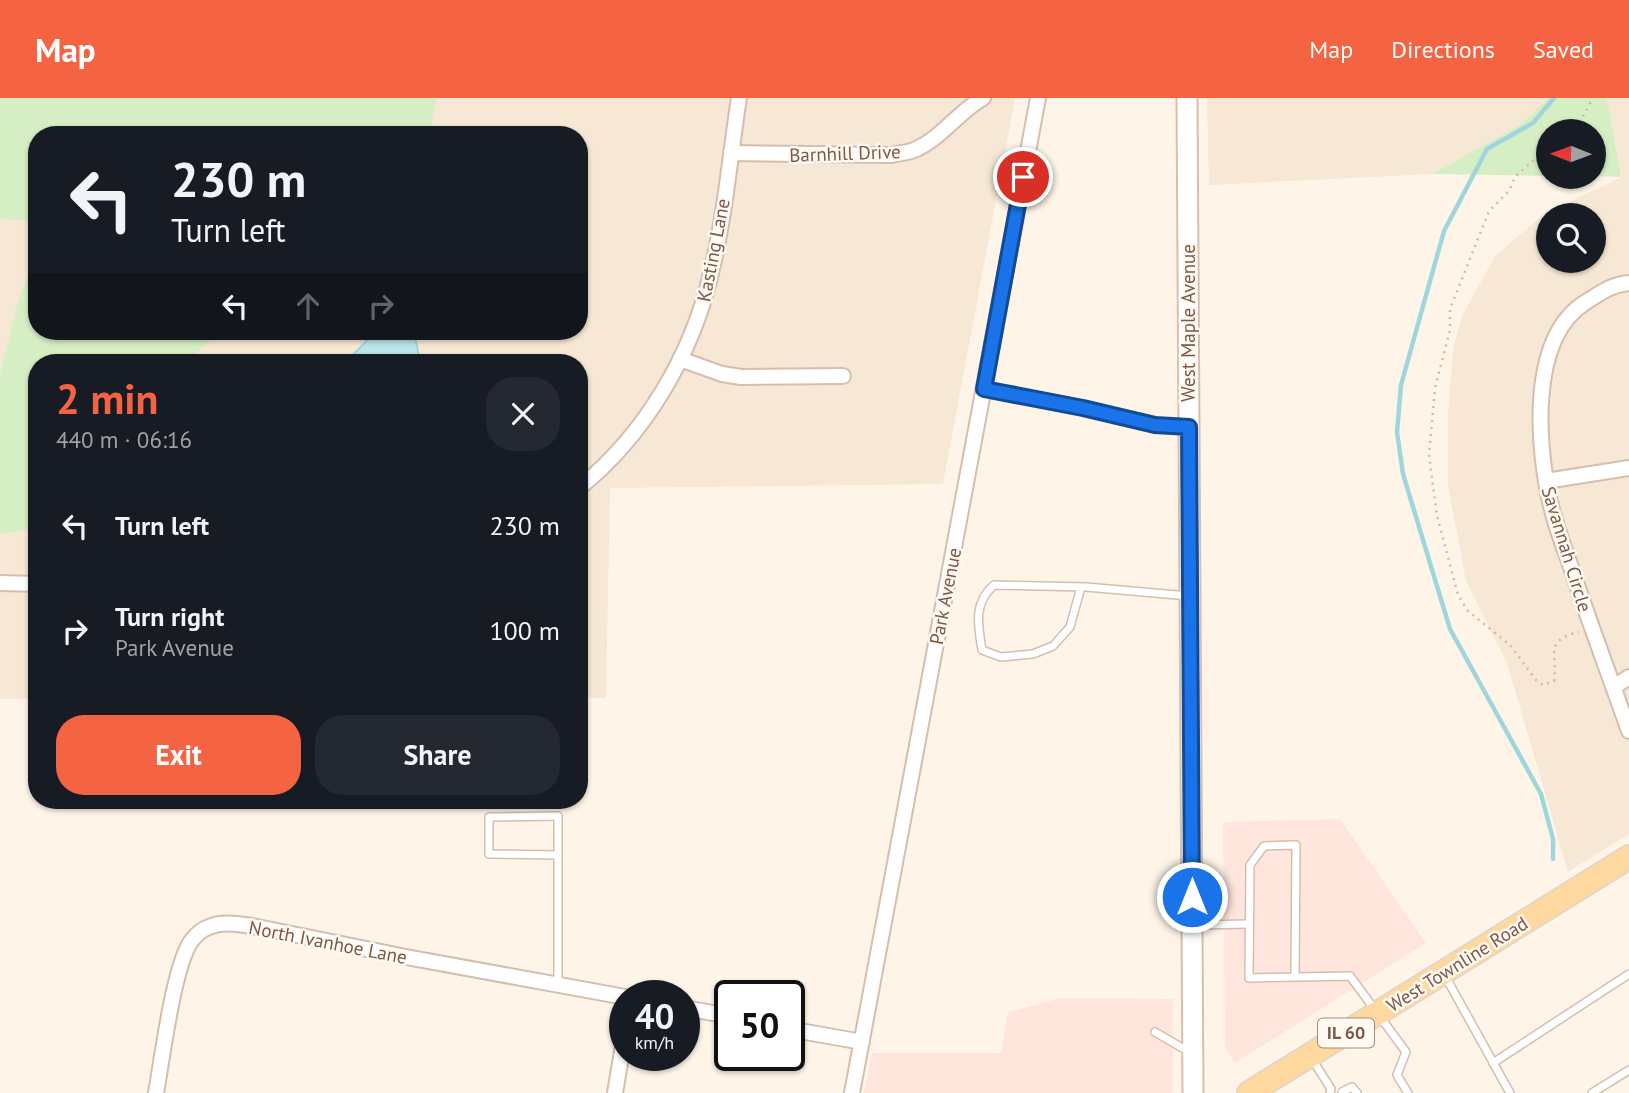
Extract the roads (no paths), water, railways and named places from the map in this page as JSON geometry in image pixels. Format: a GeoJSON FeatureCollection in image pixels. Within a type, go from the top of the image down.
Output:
{"type":"FeatureCollection","features":[{"type":"Feature","properties":{"kind":"main road","name":"West Maple Avenue"},"geometry":{"type":"LineString","coordinates":[[1187,98],[1193,1093]]}},
{"type":"Feature","properties":{"kind":"main road","name":"West Townline Road"},"geometry":{"type":"LineString","coordinates":[[1249,1093],[1275,1082],[1310,1055],[1629,857]]}},
{"type":"Feature","properties":{"kind":"street","name":"Kasting Lane"},"geometry":{"type":"LineString","coordinates":[[588,481],[628,441],[651,409],[680,359],[699,317],[712,272],[740,98]]}},
{"type":"Feature","properties":{"kind":"street","name":"Barnhill Drive"},"geometry":{"type":"LineString","coordinates":[[731,153],[892,155],[913,151],[931,140],[970,105],[983,98]]}},
{"type":"Feature","properties":{"kind":"street","name":"Park Avenue"},"geometry":{"type":"LineString","coordinates":[[852,1093],[1038,98]]}},
{"type":"Feature","properties":{"kind":"street","name":"Savannah Circle"},"geometry":{"type":"LineString","coordinates":[[1629,283],[1614,285],[1573,310],[1551,343],[1543,380],[1542,455],[1552,512],[1629,731]]}},
{"type":"Feature","properties":{"kind":"street"},"geometry":{"type":"LineString","coordinates":[[680,359],[722,374],[741,377],[843,376]]}},
{"type":"Feature","properties":{"kind":"street"},"geometry":{"type":"LineString","coordinates":[[1546,481],[1629,468]]}},
{"type":"Feature","properties":{"kind":"street"},"geometry":{"type":"LineString","coordinates":[[0,583],[28,584]]}},
{"type":"Feature","properties":{"kind":"street"},"geometry":{"type":"LineString","coordinates":[[1614,687],[1629,677]]}},
{"type":"Feature","properties":{"kind":"street","name":"North Ivanhoe Lane"},"geometry":{"type":"LineString","coordinates":[[156,1093],[186,951],[192,940],[210,926],[227,923],[252,926],[609,994]]}},
{"type":"Feature","properties":{"kind":"street"},"geometry":{"type":"LineString","coordinates":[[805,1032],[862,1042]]}},
{"type":"Feature","properties":{"kind":"street"},"geometry":{"type":"LineString","coordinates":[[615,1093],[619,1071]]}},
{"type":"Feature","properties":{"kind":"lane"},"geometry":{"type":"LineString","coordinates":[[984,389],[1155,425],[1189,427]]}},
{"type":"Feature","properties":{"kind":"lane"},"geometry":{"type":"LineString","coordinates":[[1082,587],[1070,627],[1053,646],[1033,654],[1001,657],[982,650],[977,619],[983,594],[994,585],[1082,587],[1190,596]]}},
{"type":"Feature","properties":{"kind":"lane"},"geometry":{"type":"LineString","coordinates":[[558,855],[489,854],[489,817],[558,816],[558,855],[558,985]]}},
{"type":"Feature","properties":{"kind":"lane"},"geometry":{"type":"LineString","coordinates":[[1295,977],[1296,845],[1264,846],[1250,866],[1248,978],[1350,976],[1406,1052],[1397,1075],[1408,1093]]}},
{"type":"Feature","properties":{"kind":"lane"},"geometry":{"type":"LineString","coordinates":[[1192,925],[1249,924]]}},
{"type":"Feature","properties":{"kind":"lane"},"geometry":{"type":"LineString","coordinates":[[1443,972],[1510,1093]]}},
{"type":"Feature","properties":{"kind":"lane"},"geometry":{"type":"LineString","coordinates":[[1493,1063],[1629,974]]}},
{"type":"Feature","properties":{"kind":"lane"},"geometry":{"type":"LineString","coordinates":[[1156,1032],[1193,1055]]}},
{"type":"Feature","properties":{"kind":"lane"},"geometry":{"type":"LineString","coordinates":[[1310,1055],[1330,1091],[1342,1093],[1352,1087],[1357,1093]]}},
{"type":"Feature","properties":{"kind":"lane"},"geometry":{"type":"LineString","coordinates":[[1592,1093],[1629,1070]]}},
{"type":"Feature","properties":{"kind":"water"},"geometry":{"type":"Polygon","coordinates":[[[367,340],[416,340],[418,354],[354,354],[367,340]]]}},
{"type":"Feature","properties":{"kind":"waterway"},"geometry":{"type":"LineString","coordinates":[[1553,859],[1553,839],[1541,794],[1450,629],[1403,474],[1397,432],[1401,385],[1444,231],[1487,149],[1533,123],[1554,98]]}}]}
